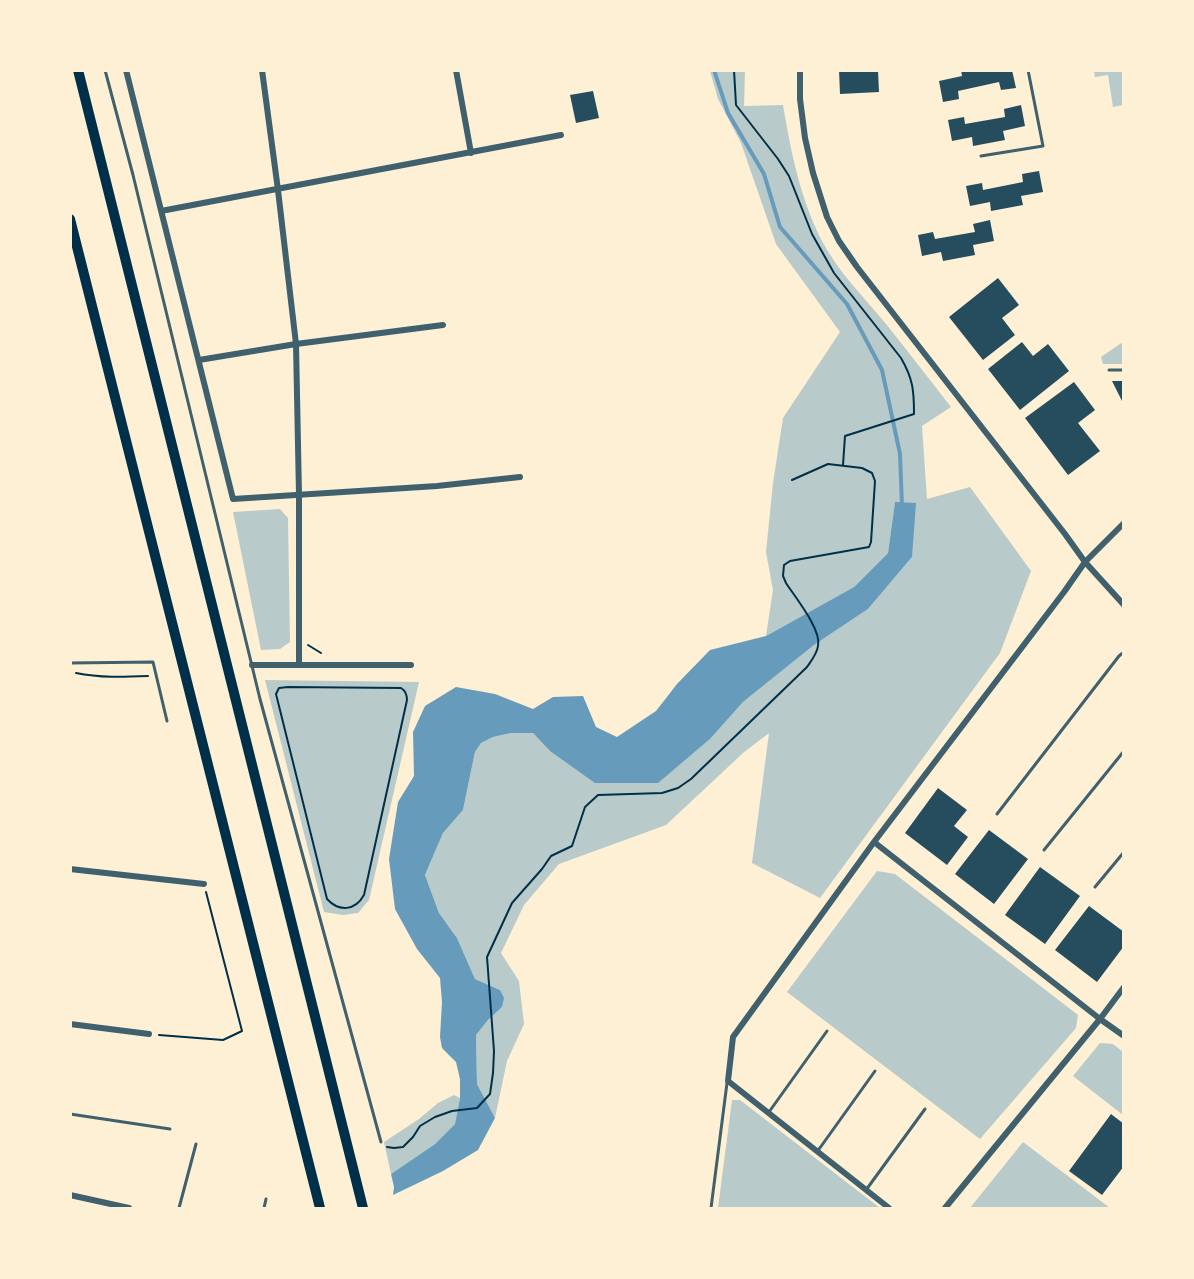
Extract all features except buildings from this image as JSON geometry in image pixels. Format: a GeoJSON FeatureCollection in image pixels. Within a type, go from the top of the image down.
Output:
{"type":"FeatureCollection","features":[{"type":"Feature","properties":{"kind":"highway"},"geometry":{"type":"LineString","coordinates":[[78,70],[363,1209]]}},
{"type":"Feature","properties":{"kind":"highway"},"geometry":{"type":"LineString","coordinates":[[70,219],[320,1209]]}},
{"type":"Feature","properties":{"kind":"street"},"geometry":{"type":"LineString","coordinates":[[126,70],[233,500],[437,486],[520,477]]}},
{"type":"Feature","properties":{"kind":"street"},"geometry":{"type":"LineString","coordinates":[[262,70],[296,344],[299,665]]}},
{"type":"Feature","properties":{"kind":"street"},"geometry":{"type":"LineString","coordinates":[[456,70],[471,153]]}},
{"type":"Feature","properties":{"kind":"street"},"geometry":{"type":"LineString","coordinates":[[800,70],[800,99],[813,172],[827,217],[839,241],[1085,562],[1124,605]]}},
{"type":"Feature","properties":{"kind":"street"},"geometry":{"type":"LineString","coordinates":[[161,211],[561,135]]}},
{"type":"Feature","properties":{"kind":"street"},"geometry":{"type":"LineString","coordinates":[[199,360],[296,344],[443,325]]}},
{"type":"Feature","properties":{"kind":"street"},"geometry":{"type":"LineString","coordinates":[[889,1209],[728,1081],[733,1037],[874,842],[1085,562],[1124,523]]}},
{"type":"Feature","properties":{"kind":"street"},"geometry":{"type":"LineString","coordinates":[[252,665],[411,665]]}},
{"type":"Feature","properties":{"kind":"street"},"geometry":{"type":"LineString","coordinates":[[874,842],[1124,1036]]}},
{"type":"Feature","properties":{"kind":"street"},"geometry":{"type":"LineString","coordinates":[[70,869],[204,884]]}},
{"type":"Feature","properties":{"kind":"street"},"geometry":{"type":"LineString","coordinates":[[945,1209],[1124,987]]}},
{"type":"Feature","properties":{"kind":"street"},"geometry":{"type":"LineString","coordinates":[[70,1024],[149,1034]]}},
{"type":"Feature","properties":{"kind":"street"},"geometry":{"type":"LineString","coordinates":[[70,1195],[104,1206],[129,1209]]}},
{"type":"Feature","properties":{"kind":"lane"},"geometry":{"type":"LineString","coordinates":[[105,70],[252,665],[381,1142]]}},
{"type":"Feature","properties":{"kind":"lane"},"geometry":{"type":"LineString","coordinates":[[981,156],[1043,146],[1028,70]]}},
{"type":"Feature","properties":{"kind":"lane"},"geometry":{"type":"LineString","coordinates":[[1109,370],[1124,370]]}},
{"type":"Feature","properties":{"kind":"lane"},"geometry":{"type":"LineString","coordinates":[[997,814],[1124,652]]}},
{"type":"Feature","properties":{"kind":"lane"},"geometry":{"type":"LineString","coordinates":[[70,663],[153,662],[167,722]]}},
{"type":"Feature","properties":{"kind":"lane"},"geometry":{"type":"LineString","coordinates":[[1044,850],[1124,751]]}},
{"type":"Feature","properties":{"kind":"lane"},"geometry":{"type":"LineString","coordinates":[[1095,887],[1124,852]]}},
{"type":"Feature","properties":{"kind":"lane"},"geometry":{"type":"LineString","coordinates":[[768,1113],[827,1031]]}},
{"type":"Feature","properties":{"kind":"lane"},"geometry":{"type":"LineString","coordinates":[[817,1152],[875,1071]]}},
{"type":"Feature","properties":{"kind":"lane"},"geometry":{"type":"LineString","coordinates":[[711,1209],[728,1081]]}},
{"type":"Feature","properties":{"kind":"lane"},"geometry":{"type":"LineString","coordinates":[[866,1190],[925,1109]]}},
{"type":"Feature","properties":{"kind":"lane"},"geometry":{"type":"LineString","coordinates":[[70,1114],[170,1130]]}},
{"type":"Feature","properties":{"kind":"lane"},"geometry":{"type":"LineString","coordinates":[[179,1209],[196,1144]]}},
{"type":"Feature","properties":{"kind":"lane"},"geometry":{"type":"LineString","coordinates":[[264,1209],[266,1200]]}},
{"type":"Feature","properties":{"kind":"path"},"geometry":{"type":"LineString","coordinates":[[734,70],[736,105],[789,176],[812,234],[834,273],[909,371],[914,390],[914,414],[845,436],[843,465]]}},
{"type":"Feature","properties":{"kind":"path"},"geometry":{"type":"LineString","coordinates":[[381,1142],[387,1147],[403,1147],[420,1126],[452,1111],[477,1108],[490,1094],[494,1062],[487,957],[512,903],[551,856],[572,846],[585,807],[598,795],[662,793],[678,788],[691,779],[807,667],[819,645],[814,625],[786,583],[783,576],[784,565],[790,561],[869,547],[875,481],[872,473],[862,468],[828,464],[792,480]]}},
{"type":"Feature","properties":{"kind":"path"},"geometry":{"type":"LineString","coordinates":[[308,642],[308,645],[321,652]]}},
{"type":"Feature","properties":{"kind":"path"},"geometry":{"type":"LineString","coordinates":[[72,672],[111,678],[156,676]]}},
{"type":"Feature","properties":{"kind":"path"},"geometry":{"type":"LineString","coordinates":[[321,687],[401,687],[407,695],[364,895],[360,903],[350,907],[333,906],[327,899],[276,694],[279,688],[321,687]]}},
{"type":"Feature","properties":{"kind":"path"},"geometry":{"type":"LineString","coordinates":[[149,1034],[223,1040],[242,1031],[204,884]]}},
{"type":"Feature","properties":{"kind":"shaded area"},"geometry":{"type":"Polygon","coordinates":[[[710,71],[745,71],[744,106],[783,105],[802,191],[822,241],[844,274],[951,407],[922,426],[927,499],[970,487],[1031,571],[1000,653],[820,898],[752,863],[769,733],[743,753],[666,825],[559,864],[524,905],[501,953],[519,981],[524,1024],[507,1061],[495,1118],[477,1084],[476,1035],[502,1007],[500,990],[475,979],[457,938],[439,913],[425,875],[443,833],[463,810],[475,752],[481,743],[493,737],[511,733],[533,733],[550,751],[711,738],[743,702],[814,645],[868,609],[912,557],[895,502],[888,553],[854,587],[766,636],[773,590],[766,552],[783,418],[840,332],[776,244],[741,143],[718,99],[710,71]]]}},
{"type":"Feature","properties":{"kind":"shaded area"},"geometry":{"type":"Polygon","coordinates":[[[1094,71],[1123,71],[1123,105],[1113,107],[1108,75],[1095,77],[1094,71]]]}},
{"type":"Feature","properties":{"kind":"shaded area"},"geometry":{"type":"Polygon","coordinates":[[[1123,342],[1123,364],[1103,364],[1101,357],[1123,342]]]}},
{"type":"Feature","properties":{"kind":"shaded area"},"geometry":{"type":"Polygon","coordinates":[[[280,509],[288,518],[290,642],[280,649],[261,650],[233,512],[280,509]]]}},
{"type":"Feature","properties":{"kind":"shaded area"},"geometry":{"type":"Polygon","coordinates":[[[265,680],[419,682],[369,900],[358,913],[343,915],[324,912],[265,680]]]}},
{"type":"Feature","properties":{"kind":"shaded area"},"geometry":{"type":"Polygon","coordinates":[[[877,871],[895,874],[1078,1015],[1076,1028],[980,1139],[787,992],[877,871]]]}},
{"type":"Feature","properties":{"kind":"shaded area"},"geometry":{"type":"Polygon","coordinates":[[[1100,1043],[1113,1044],[1123,1052],[1123,1115],[1073,1076],[1100,1043]]]}},
{"type":"Feature","properties":{"kind":"shaded area"},"geometry":{"type":"Polygon","coordinates":[[[454,1095],[460,1098],[455,1124],[435,1144],[391,1174],[384,1142],[419,1119],[438,1103],[454,1095]]]}},
{"type":"Feature","properties":{"kind":"shaded area"},"geometry":{"type":"Polygon","coordinates":[[[732,1100],[740,1100],[880,1208],[718,1208],[732,1100]]]}},
{"type":"Feature","properties":{"kind":"shaded area"},"geometry":{"type":"Polygon","coordinates":[[[1023,1142],[1110,1208],[970,1208],[1023,1142]]]}},
{"type":"Feature","properties":{"kind":"water"},"geometry":{"type":"Polygon","coordinates":[[[895,502],[916,503],[912,557],[868,609],[814,645],[743,702],[711,738],[658,783],[595,783],[550,751],[533,733],[511,733],[493,737],[481,743],[475,752],[463,810],[443,833],[425,875],[439,913],[457,938],[475,979],[500,990],[504,998],[502,1007],[476,1035],[477,1084],[495,1118],[478,1150],[443,1171],[393,1195],[391,1174],[435,1144],[455,1124],[460,1098],[460,1079],[456,1062],[442,1048],[440,1037],[442,1002],[440,978],[417,949],[395,909],[389,859],[398,802],[414,776],[413,732],[425,706],[456,687],[495,694],[533,709],[553,697],[583,696],[596,727],[617,737],[656,711],[677,684],[710,650],[766,636],[854,587],[888,553],[895,502]]]}},
{"type":"Feature","properties":{"kind":"waterway"},"geometry":{"type":"LineString","coordinates":[[714,70],[728,113],[764,174],[780,227],[847,304],[882,370],[900,454],[902,507]]}}]}
